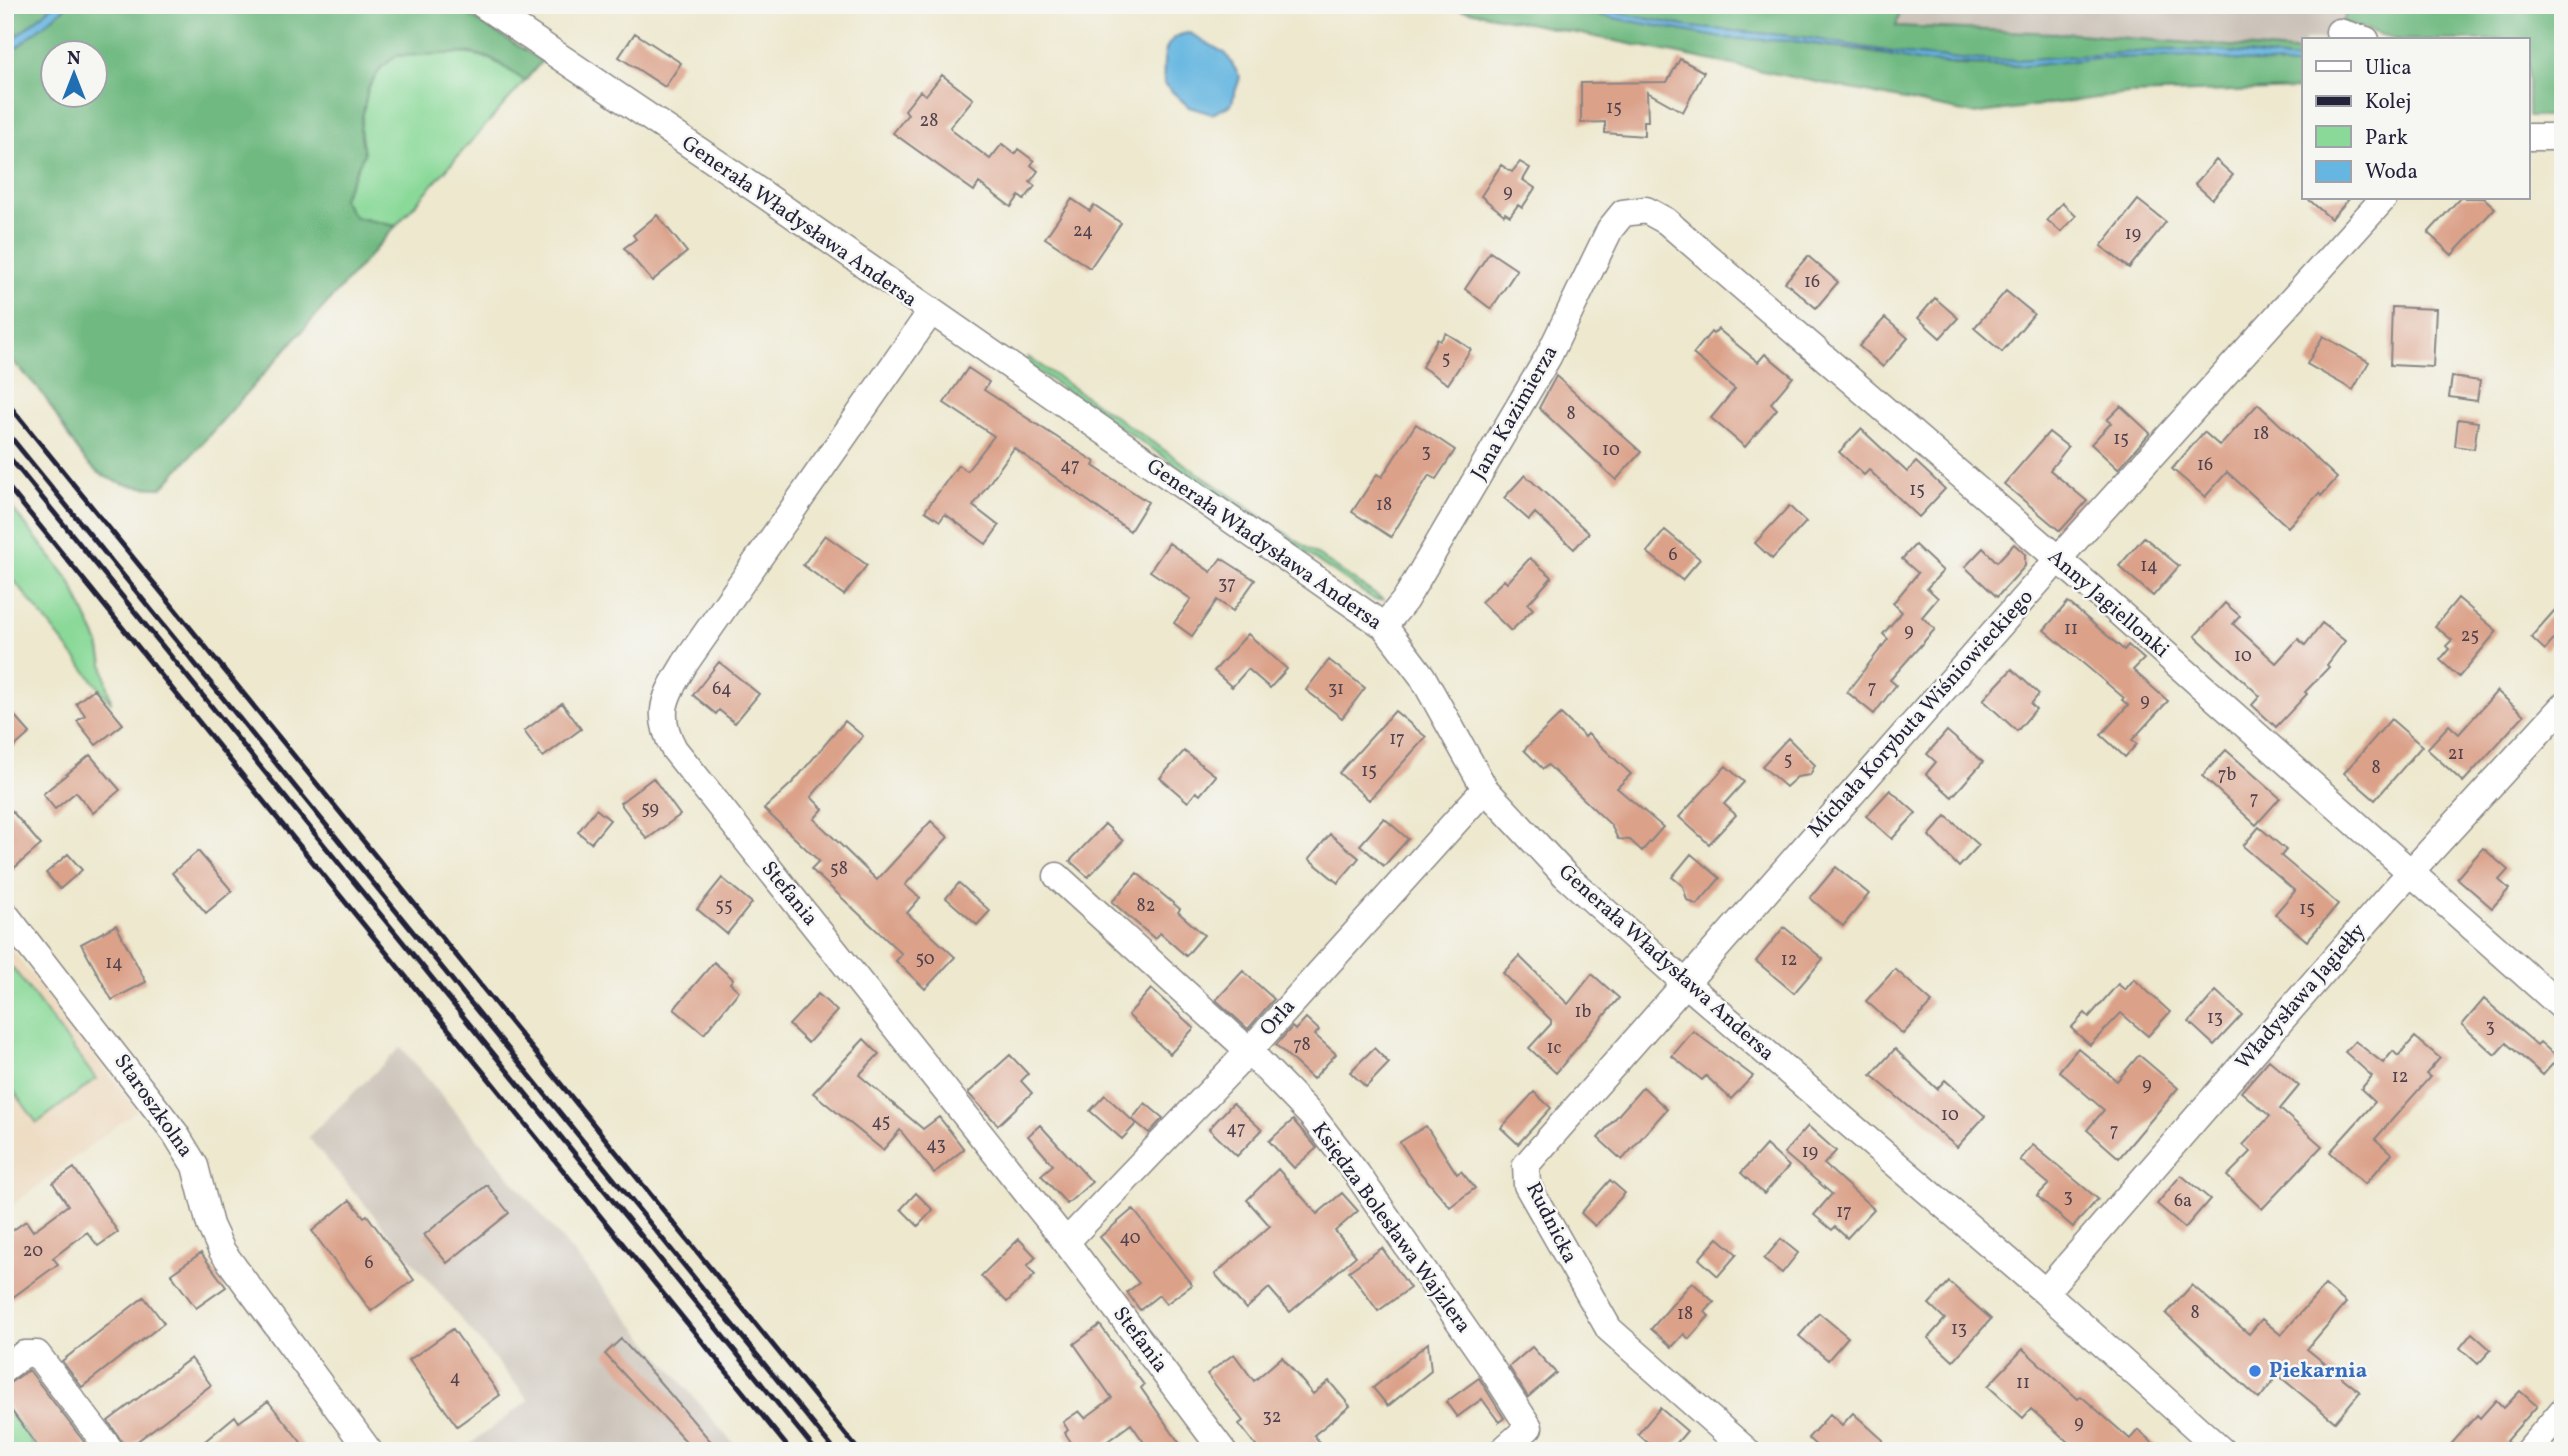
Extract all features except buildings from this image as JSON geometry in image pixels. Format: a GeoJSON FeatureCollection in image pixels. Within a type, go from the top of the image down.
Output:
{"type":"FeatureCollection","features":[{"type":"Feature","properties":{"kind":"street","name":"Generała Władysława Andersa"},"geometry":{"type":"LineString","coordinates":[[483,5],[766,196],[930,313],[1384,626],[1422,676],[1485,789],[1565,875],[1684,982],[2045,1292],[2222,1451]]}},
{"type":"Feature","properties":{"kind":"street"},"geometry":{"type":"LineString","coordinates":[[2339,32],[2359,38]]}},
{"type":"Feature","properties":{"kind":"street"},"geometry":{"type":"LineString","coordinates":[[2530,137],[2563,137]]}},
{"type":"Feature","properties":{"kind":"street","name":"Michała Korybuta Wiśniowieckiego"},"geometry":{"type":"LineString","coordinates":[[1684,982],[2058,559],[2382,200]]}},
{"type":"Feature","properties":{"kind":"street","name":"Anny Jagiellonki"},"geometry":{"type":"LineString","coordinates":[[1646,210],[1666,221],[2058,559],[2563,1008]]}},
{"type":"Feature","properties":{"kind":"street","name":"Jana Kazimierza"},"geometry":{"type":"LineString","coordinates":[[1384,626],[1405,600],[1548,358],[1609,229],[1623,213],[1646,210]]}},
{"type":"Feature","properties":{"kind":"street","name":"Stefania"},"geometry":{"type":"LineString","coordinates":[[930,313],[686,662],[664,704],[662,715],[674,749],[1066,1242],[1223,1451]]}},
{"type":"Feature","properties":{"kind":"street","name":"Władysława Jagiełły"},"geometry":{"type":"LineString","coordinates":[[2045,1292],[2412,872],[2563,706]]}},
{"type":"Feature","properties":{"kind":"street","name":"Orla"},"geometry":{"type":"LineString","coordinates":[[1066,1242],[1249,1051],[1485,789]]}},
{"type":"Feature","properties":{"kind":"street","name":"Księdza Bolesława Wajzlera"},"geometry":{"type":"LineString","coordinates":[[1057,876],[1249,1051],[1342,1153],[1497,1376],[1529,1427],[1502,1451]]}},
{"type":"Feature","properties":{"kind":"street","name":"Staroszkolna"},"geometry":{"type":"LineString","coordinates":[[5,914],[175,1133],[195,1167],[210,1225],[222,1251],[369,1451]]}},
{"type":"Feature","properties":{"kind":"street","name":"Rudnicka"},"geometry":{"type":"LineString","coordinates":[[1684,982],[1532,1157],[1526,1165],[1527,1185],[1609,1329],[1747,1451]]}},
{"type":"Feature","properties":{"kind":"street"},"geometry":{"type":"LineString","coordinates":[[5,1368],[24,1354],[37,1354],[111,1451]]}},
{"type":"Feature","properties":{"kind":"street"},"geometry":{"type":"LineString","coordinates":[[2528,1451],[2563,1410]]}},
{"type":"Feature","properties":{"kind":"shaded area"},"geometry":{"type":"Polygon","coordinates":[[[1902,5],[2349,5],[2337,38],[2302,38],[2302,52],[2077,34],[1895,26],[1902,5]]]}},
{"type":"Feature","properties":{"kind":"shaded area"},"geometry":{"type":"Polygon","coordinates":[[[5,942],[137,1110],[5,1211],[5,942]]]}},
{"type":"Feature","properties":{"kind":"shaded area"},"geometry":{"type":"Polygon","coordinates":[[[401,1047],[739,1451],[461,1451],[529,1400],[308,1137],[401,1047]]]}},
{"type":"Feature","properties":{"kind":"green space"},"geometry":{"type":"Polygon","coordinates":[[[10,5],[54,5],[17,36],[10,5]]]}},
{"type":"Feature","properties":{"kind":"green space"},"geometry":{"type":"Polygon","coordinates":[[[68,5],[453,5],[542,61],[525,81],[491,58],[469,53],[396,56],[381,68],[368,88],[360,129],[364,154],[342,199],[355,217],[396,226],[162,488],[116,482],[88,463],[44,396],[5,351],[5,57],[68,5]]]}},
{"type":"Feature","properties":{"kind":"green space"},"geometry":{"type":"Polygon","coordinates":[[[1439,5],[1544,5],[1722,38],[1793,41],[1955,65],[2026,66],[2098,58],[2194,56],[2302,67],[2302,89],[2128,94],[1973,114],[1439,5]]]}},
{"type":"Feature","properties":{"kind":"green space"},"geometry":{"type":"Polygon","coordinates":[[[1579,5],[1902,5],[1896,26],[2077,34],[2302,52],[2302,61],[2220,51],[2171,50],[2003,61],[1959,59],[1904,54],[1802,37],[1689,27],[1579,5]]]}},
{"type":"Feature","properties":{"kind":"green space"},"geometry":{"type":"Polygon","coordinates":[[[2349,5],[2563,5],[2563,117],[2530,117],[2530,38],[2391,38],[2343,22],[2349,5]]]}},
{"type":"Feature","properties":{"kind":"green space"},"geometry":{"type":"Polygon","coordinates":[[[434,53],[482,57],[501,65],[525,81],[396,226],[355,217],[342,199],[364,154],[360,129],[368,88],[381,68],[396,56],[434,53]]]}},
{"type":"Feature","properties":{"kind":"green space"},"geometry":{"type":"Polygon","coordinates":[[[1028,357],[1383,600],[1375,600],[1026,363],[1028,357]]]}},
{"type":"Feature","properties":{"kind":"green space"},"geometry":{"type":"Polygon","coordinates":[[[5,499],[70,581],[99,644],[111,703],[5,569],[5,499]]]}},
{"type":"Feature","properties":{"kind":"green space"},"geometry":{"type":"Polygon","coordinates":[[[13,968],[96,1079],[37,1123],[5,1079],[5,974],[13,968]]]}},
{"type":"Feature","properties":{"kind":"green space"},"geometry":{"type":"Polygon","coordinates":[[[5,1407],[34,1444],[26,1451],[5,1451],[5,1407]]]}},
{"type":"Feature","properties":{"kind":"water"},"geometry":{"type":"Polygon","coordinates":[[[54,5],[68,5],[5,57],[5,46],[54,5]]]}},
{"type":"Feature","properties":{"kind":"water"},"geometry":{"type":"Polygon","coordinates":[[[1544,5],[1578,5],[1689,27],[1802,37],[1904,54],[1959,59],[2003,61],[2171,50],[2220,51],[2302,61],[2302,67],[2194,56],[2097,58],[2026,66],[1922,62],[1865,50],[1793,41],[1722,38],[1544,5]]]}},
{"type":"Feature","properties":{"kind":"water"},"geometry":{"type":"Polygon","coordinates":[[[1190,33],[1226,54],[1240,77],[1231,105],[1212,114],[1189,107],[1164,84],[1164,58],[1169,44],[1181,35],[1190,33]]]}},
{"type":"Feature","properties":{"kind":"railway"},"geometry":{"type":"LineString","coordinates":[[5,400],[859,1451]]}},
{"type":"Feature","properties":{"kind":"railway"},"geometry":{"type":"LineString","coordinates":[[5,430],[835,1451]]}},
{"type":"Feature","properties":{"kind":"railway"},"geometry":{"type":"LineString","coordinates":[[5,452],[816,1451]]}},
{"type":"Feature","properties":{"kind":"railway"},"geometry":{"type":"LineString","coordinates":[[5,483],[791,1451]]}},
{"type":"Feature","properties":{"kind":"place","name":"Piekarnia"},"geometry":{"type":"Point","coordinates":[2255,1371]}}]}
